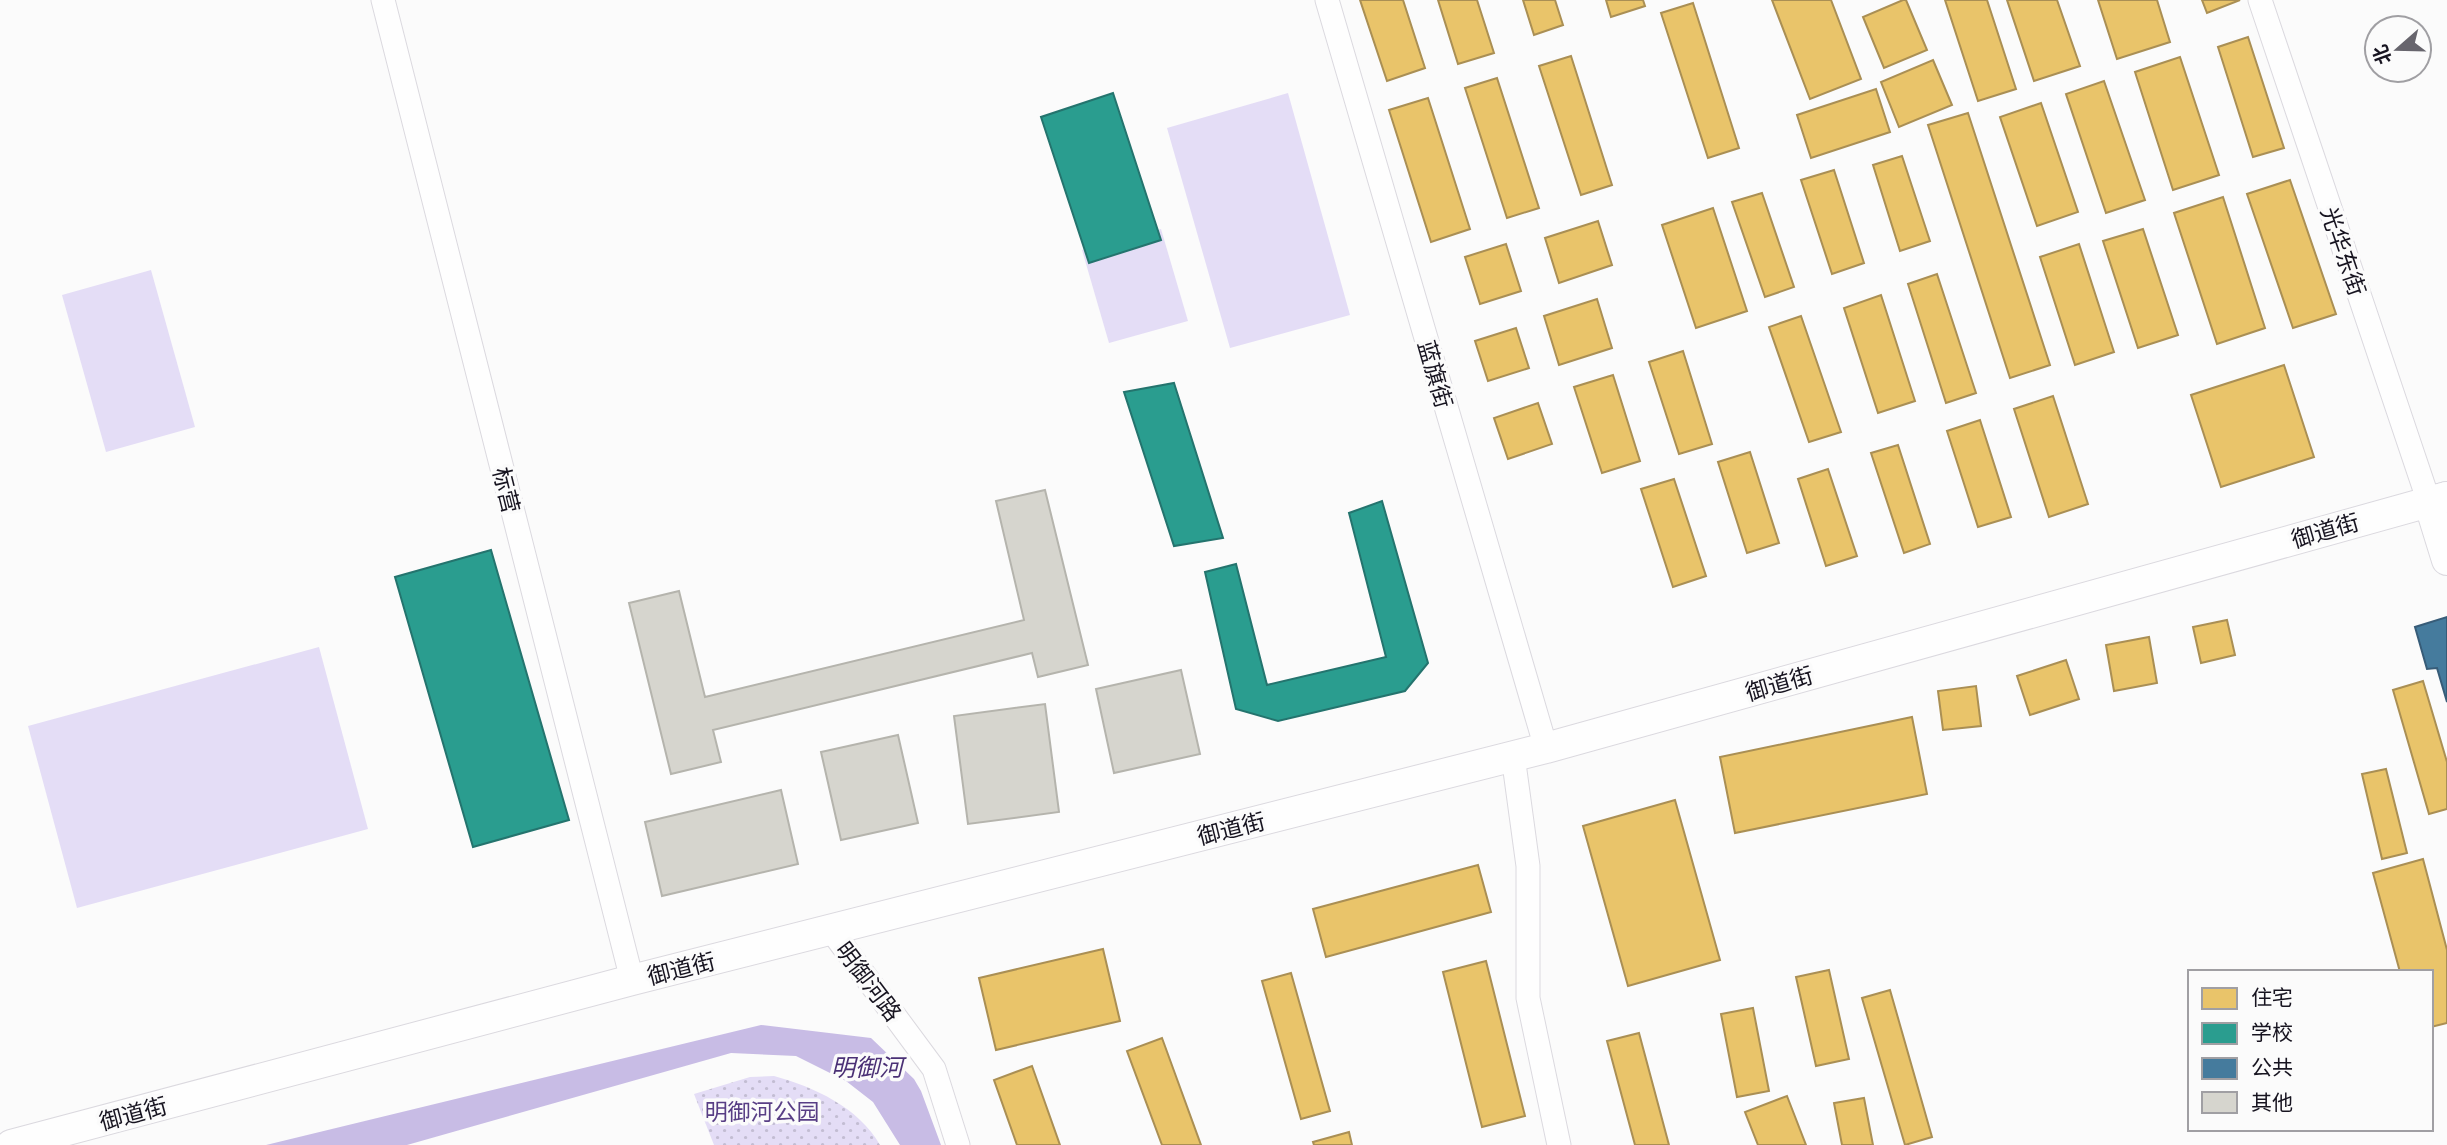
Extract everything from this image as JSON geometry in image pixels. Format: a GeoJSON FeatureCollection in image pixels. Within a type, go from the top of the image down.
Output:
{"type":"FeatureCollection","features":[{"type":"Feature","properties":{"kind":"main road","name":"御道街"},"geometry":{"type":"LineString","coordinates":[[11,1145],[632,980],[1513,756],[2442,532]]}},
{"type":"Feature","properties":{"kind":"street","name":"标营"},"geometry":{"type":"LineString","coordinates":[[383,0],[632,980]]}},
{"type":"Feature","properties":{"kind":"street","name":"蓝旗街"},"geometry":{"type":"LineString","coordinates":[[1327,0],[1546,748]]}},
{"type":"Feature","properties":{"kind":"street","name":"光华东街"},"geometry":{"type":"LineString","coordinates":[[2260,0],[2442,532]]}},
{"type":"Feature","properties":{"kind":"street"},"geometry":{"type":"LineString","coordinates":[[1513,756],[1528,866],[1528,998],[1559,1145]]}},
{"type":"Feature","properties":{"kind":"street","name":"明御河路"},"geometry":{"type":"LineString","coordinates":[[831,930],[934,1069],[958,1145]]}},
{"type":"Feature","properties":{"kind":"green space"},"geometry":{"type":"Polygon","coordinates":[[[1288,93],[1350,315],[1230,348],[1167,128],[1288,93]]]}},
{"type":"Feature","properties":{"kind":"green space"},"geometry":{"type":"Polygon","coordinates":[[[1161,229],[1188,321],[1109,343],[1082,250],[1161,229]]]}},
{"type":"Feature","properties":{"kind":"green space"},"geometry":{"type":"Polygon","coordinates":[[[151,270],[195,427],[106,452],[62,295],[151,270]]]}},
{"type":"Feature","properties":{"kind":"green space"},"geometry":{"type":"Polygon","coordinates":[[[319,647],[368,829],[77,908],[28,726],[319,647]]]}},
{"type":"Feature","properties":{"kind":"green space","name":"明御河公园"},"geometry":{"type":"Polygon","coordinates":[[[774,1076],[834,1100],[860,1120],[880,1145],[714,1145],[694,1094],[750,1077],[774,1076]]]}},
{"type":"Feature","properties":{"kind":"water","name":"明御河"},"geometry":{"type":"Polygon","coordinates":[[[761,1025],[871,1038],[914,1079],[941,1145],[900,1145],[873,1102],[846,1081],[796,1056],[731,1053],[407,1145],[266,1145],[761,1025]]]}},
{"type":"Feature","properties":{"kind":"building: 住宅"},"geometry":{"type":"Polygon","coordinates":[[[1360,0],[1403,0],[1425,68],[1387,81],[1360,0]]]}},
{"type":"Feature","properties":{"kind":"building: 住宅"},"geometry":{"type":"Polygon","coordinates":[[[1438,0],[1477,0],[1494,53],[1458,64],[1438,0]]]}},
{"type":"Feature","properties":{"kind":"building: 住宅"},"geometry":{"type":"Polygon","coordinates":[[[1523,0],[1555,0],[1563,25],[1534,35],[1523,0]]]}},
{"type":"Feature","properties":{"kind":"building: 住宅"},"geometry":{"type":"Polygon","coordinates":[[[1606,0],[1643,0],[1645,6],[1611,17],[1606,0]]]}},
{"type":"Feature","properties":{"kind":"building: 住宅"},"geometry":{"type":"Polygon","coordinates":[[[1772,0],[1831,0],[1861,79],[1810,99],[1772,0]]]}},
{"type":"Feature","properties":{"kind":"building: 住宅"},"geometry":{"type":"Polygon","coordinates":[[[1906,0],[1927,50],[1884,68],[1863,17],[1906,0]]]}},
{"type":"Feature","properties":{"kind":"building: 住宅"},"geometry":{"type":"Polygon","coordinates":[[[1945,0],[1987,0],[2016,89],[1978,101],[1945,0]]]}},
{"type":"Feature","properties":{"kind":"building: 住宅"},"geometry":{"type":"Polygon","coordinates":[[[2007,0],[2057,0],[2080,66],[2034,81],[2007,0]]]}},
{"type":"Feature","properties":{"kind":"building: 住宅"},"geometry":{"type":"Polygon","coordinates":[[[2098,0],[2157,0],[2170,42],[2117,59],[2098,0]]]}},
{"type":"Feature","properties":{"kind":"building: 住宅"},"geometry":{"type":"Polygon","coordinates":[[[2202,0],[2240,0],[2207,13],[2202,0]]]}},
{"type":"Feature","properties":{"kind":"building: 住宅"},"geometry":{"type":"Polygon","coordinates":[[[1693,3],[1739,148],[1708,158],[1661,13],[1693,3]]]}},
{"type":"Feature","properties":{"kind":"building: 住宅"},"geometry":{"type":"Polygon","coordinates":[[[2248,37],[2284,148],[2253,157],[2218,47],[2248,37]]]}},
{"type":"Feature","properties":{"kind":"building: 住宅"},"geometry":{"type":"Polygon","coordinates":[[[1571,56],[1612,185],[1581,195],[1539,66],[1571,56]]]}},
{"type":"Feature","properties":{"kind":"building: 住宅"},"geometry":{"type":"Polygon","coordinates":[[[2180,57],[2219,175],[2173,190],[2135,72],[2180,57]]]}},
{"type":"Feature","properties":{"kind":"building: 住宅"},"geometry":{"type":"Polygon","coordinates":[[[1933,60],[1952,105],[1899,127],[1881,82],[1933,60]]]}},
{"type":"Feature","properties":{"kind":"building: 住宅"},"geometry":{"type":"Polygon","coordinates":[[[1497,78],[1539,208],[1507,218],[1465,88],[1497,78]]]}},
{"type":"Feature","properties":{"kind":"building: 住宅"},"geometry":{"type":"Polygon","coordinates":[[[2104,81],[2145,200],[2106,213],[2066,94],[2104,81]]]}},
{"type":"Feature","properties":{"kind":"building: 住宅"},"geometry":{"type":"Polygon","coordinates":[[[1876,89],[1890,132],[1811,158],[1797,115],[1876,89]]]}},
{"type":"Feature","properties":{"kind":"building: 住宅"},"geometry":{"type":"Polygon","coordinates":[[[1428,98],[1470,229],[1431,242],[1389,110],[1428,98]]]}},
{"type":"Feature","properties":{"kind":"building: 住宅"},"geometry":{"type":"Polygon","coordinates":[[[2041,103],[2078,212],[2037,226],[2000,117],[2041,103]]]}},
{"type":"Feature","properties":{"kind":"building: 住宅"},"geometry":{"type":"Polygon","coordinates":[[[1968,113],[2050,365],[2010,378],[1928,125],[1968,113]]]}},
{"type":"Feature","properties":{"kind":"building: 住宅"},"geometry":{"type":"Polygon","coordinates":[[[1902,156],[1930,241],[1900,251],[1873,165],[1902,156]]]}},
{"type":"Feature","properties":{"kind":"building: 住宅"},"geometry":{"type":"Polygon","coordinates":[[[1834,170],[1864,263],[1832,274],[1801,180],[1834,170]]]}},
{"type":"Feature","properties":{"kind":"building: 住宅"},"geometry":{"type":"Polygon","coordinates":[[[2290,180],[2336,314],[2293,328],[2247,194],[2290,180]]]}},
{"type":"Feature","properties":{"kind":"building: 住宅"},"geometry":{"type":"Polygon","coordinates":[[[1762,193],[1794,287],[1765,297],[1732,202],[1762,193]]]}},
{"type":"Feature","properties":{"kind":"building: 住宅"},"geometry":{"type":"Polygon","coordinates":[[[2223,197],[2265,328],[2217,344],[2174,213],[2223,197]]]}},
{"type":"Feature","properties":{"kind":"building: 住宅"},"geometry":{"type":"Polygon","coordinates":[[[1713,208],[1747,311],[1696,328],[1662,225],[1713,208]]]}},
{"type":"Feature","properties":{"kind":"building: 住宅"},"geometry":{"type":"Polygon","coordinates":[[[1598,221],[1612,265],[1559,283],[1545,238],[1598,221]]]}},
{"type":"Feature","properties":{"kind":"building: 住宅"},"geometry":{"type":"Polygon","coordinates":[[[2143,229],[2178,335],[2138,348],[2103,241],[2143,229]]]}},
{"type":"Feature","properties":{"kind":"building: 住宅"},"geometry":{"type":"Polygon","coordinates":[[[1506,244],[1521,291],[1480,304],[1465,257],[1506,244]]]}},
{"type":"Feature","properties":{"kind":"building: 住宅"},"geometry":{"type":"Polygon","coordinates":[[[2079,244],[2114,352],[2075,365],[2040,257],[2079,244]]]}},
{"type":"Feature","properties":{"kind":"building: 住宅"},"geometry":{"type":"Polygon","coordinates":[[[1937,274],[1976,393],[1946,403],[1908,284],[1937,274]]]}},
{"type":"Feature","properties":{"kind":"building: 住宅"},"geometry":{"type":"Polygon","coordinates":[[[1881,295],[1915,401],[1878,413],[1844,308],[1881,295]]]}},
{"type":"Feature","properties":{"kind":"building: 住宅"},"geometry":{"type":"Polygon","coordinates":[[[1597,299],[1612,348],[1559,365],[1544,316],[1597,299]]]}},
{"type":"Feature","properties":{"kind":"building: 住宅"},"geometry":{"type":"Polygon","coordinates":[[[1801,316],[1841,432],[1809,442],[1769,327],[1801,316]]]}},
{"type":"Feature","properties":{"kind":"building: 住宅"},"geometry":{"type":"Polygon","coordinates":[[[1516,328],[1529,368],[1488,381],[1475,341],[1516,328]]]}},
{"type":"Feature","properties":{"kind":"building: 住宅"},"geometry":{"type":"Polygon","coordinates":[[[1683,351],[1712,444],[1679,454],[1649,362],[1683,351]]]}},
{"type":"Feature","properties":{"kind":"building: 住宅"},"geometry":{"type":"Polygon","coordinates":[[[2284,365],[2314,457],[2221,487],[2191,395],[2284,365]]]}},
{"type":"Feature","properties":{"kind":"building: 住宅"},"geometry":{"type":"Polygon","coordinates":[[[1613,375],[1640,461],[1602,473],[1574,387],[1613,375]]]}},
{"type":"Feature","properties":{"kind":"building: 住宅"},"geometry":{"type":"Polygon","coordinates":[[[2053,396],[2088,504],[2049,517],[2014,409],[2053,396]]]}},
{"type":"Feature","properties":{"kind":"building: 住宅"},"geometry":{"type":"Polygon","coordinates":[[[1538,403],[1552,444],[1508,459],[1494,418],[1538,403]]]}},
{"type":"Feature","properties":{"kind":"building: 住宅"},"geometry":{"type":"Polygon","coordinates":[[[1980,420],[2011,517],[1978,527],[1947,431],[1980,420]]]}},
{"type":"Feature","properties":{"kind":"building: 住宅"},"geometry":{"type":"Polygon","coordinates":[[[1898,445],[1930,544],[1904,553],[1871,453],[1898,445]]]}},
{"type":"Feature","properties":{"kind":"building: 住宅"},"geometry":{"type":"Polygon","coordinates":[[[1750,452],[1779,543],[1747,553],[1718,462],[1750,452]]]}},
{"type":"Feature","properties":{"kind":"building: 住宅"},"geometry":{"type":"Polygon","coordinates":[[[1828,469],[1857,556],[1826,566],[1798,479],[1828,469]]]}},
{"type":"Feature","properties":{"kind":"building: 住宅"},"geometry":{"type":"Polygon","coordinates":[[[1674,479],[1706,576],[1673,587],[1641,489],[1674,479]]]}},
{"type":"Feature","properties":{"kind":"building: 住宅"},"geometry":{"type":"Polygon","coordinates":[[[2227,620],[2235,655],[2201,663],[2193,627],[2227,620]]]}},
{"type":"Feature","properties":{"kind":"building: 住宅"},"geometry":{"type":"Polygon","coordinates":[[[2149,637],[2157,683],[2114,691],[2106,645],[2149,637]]]}},
{"type":"Feature","properties":{"kind":"building: 住宅"},"geometry":{"type":"Polygon","coordinates":[[[2066,660],[2079,699],[2030,715],[2017,676],[2066,660]]]}},
{"type":"Feature","properties":{"kind":"building: 住宅"},"geometry":{"type":"Polygon","coordinates":[[[2423,681],[2447,762],[2447,809],[2429,814],[2393,690],[2423,681]]]}},
{"type":"Feature","properties":{"kind":"building: 住宅"},"geometry":{"type":"Polygon","coordinates":[[[1976,686],[1981,726],[1943,730],[1938,691],[1976,686]]]}},
{"type":"Feature","properties":{"kind":"building: 住宅"},"geometry":{"type":"Polygon","coordinates":[[[1912,717],[1927,794],[1735,833],[1720,757],[1912,717]]]}},
{"type":"Feature","properties":{"kind":"building: 住宅"},"geometry":{"type":"Polygon","coordinates":[[[2386,769],[2407,853],[2382,859],[2362,774],[2386,769]]]}},
{"type":"Feature","properties":{"kind":"building: 住宅"},"geometry":{"type":"Polygon","coordinates":[[[1675,800],[1720,960],[1628,986],[1583,826],[1675,800]]]}},
{"type":"Feature","properties":{"kind":"building: 住宅"},"geometry":{"type":"Polygon","coordinates":[[[2423,859],[2447,950],[2447,1023],[2433,1026],[2433,970],[2399,970],[2373,873],[2423,859]]]}},
{"type":"Feature","properties":{"kind":"building: 住宅"},"geometry":{"type":"Polygon","coordinates":[[[1478,865],[1491,912],[1326,957],[1313,909],[1478,865]]]}},
{"type":"Feature","properties":{"kind":"building: 住宅"},"geometry":{"type":"Polygon","coordinates":[[[1103,949],[1120,1021],[996,1050],[979,978],[1103,949]]]}},
{"type":"Feature","properties":{"kind":"building: 住宅"},"geometry":{"type":"Polygon","coordinates":[[[1486,961],[1525,1116],[1482,1127],[1443,972],[1486,961]]]}},
{"type":"Feature","properties":{"kind":"building: 住宅"},"geometry":{"type":"Polygon","coordinates":[[[1829,970],[1849,1059],[1816,1066],[1796,977],[1829,970]]]}},
{"type":"Feature","properties":{"kind":"building: 住宅"},"geometry":{"type":"Polygon","coordinates":[[[1291,973],[1330,1111],[1301,1119],[1262,981],[1291,973]]]}},
{"type":"Feature","properties":{"kind":"building: 住宅"},"geometry":{"type":"Polygon","coordinates":[[[1890,990],[1932,1137],[1905,1145],[1862,998],[1890,990]]]}},
{"type":"Feature","properties":{"kind":"building: 住宅"},"geometry":{"type":"Polygon","coordinates":[[[1753,1008],[1769,1091],[1737,1097],[1721,1014],[1753,1008]]]}},
{"type":"Feature","properties":{"kind":"building: 住宅"},"geometry":{"type":"Polygon","coordinates":[[[1639,1033],[1669,1145],[1635,1145],[1607,1041],[1639,1033]]]}},
{"type":"Feature","properties":{"kind":"building: 住宅"},"geometry":{"type":"Polygon","coordinates":[[[1162,1038],[1201,1145],[1162,1145],[1127,1051],[1162,1038]]]}},
{"type":"Feature","properties":{"kind":"building: 住宅"},"geometry":{"type":"Polygon","coordinates":[[[1032,1066],[1060,1145],[1017,1145],[994,1080],[1032,1066]]]}},
{"type":"Feature","properties":{"kind":"building: 住宅"},"geometry":{"type":"Polygon","coordinates":[[[1787,1096],[1806,1145],[1758,1145],[1745,1112],[1787,1096]]]}},
{"type":"Feature","properties":{"kind":"building: 住宅"},"geometry":{"type":"Polygon","coordinates":[[[1864,1098],[1873,1145],[1842,1145],[1834,1103],[1864,1098]]]}},
{"type":"Feature","properties":{"kind":"building: 住宅"},"geometry":{"type":"Polygon","coordinates":[[[1349,1132],[1352,1145],[1314,1145],[1313,1142],[1349,1132]]]}},
{"type":"Feature","properties":{"kind":"building: 学校"},"geometry":{"type":"Polygon","coordinates":[[[1113,93],[1161,240],[1089,263],[1041,117],[1113,93]]]}},
{"type":"Feature","properties":{"kind":"building: 学校"},"geometry":{"type":"Polygon","coordinates":[[[1174,383],[1223,538],[1174,546],[1124,392],[1174,383]]]}},
{"type":"Feature","properties":{"kind":"building: 学校"},"geometry":{"type":"Polygon","coordinates":[[[1382,501],[1428,663],[1405,691],[1278,721],[1236,709],[1205,572],[1236,564],[1267,685],[1386,657],[1349,513],[1382,501]]]}},
{"type":"Feature","properties":{"kind":"building: 学校"},"geometry":{"type":"Polygon","coordinates":[[[491,550],[569,820],[473,847],[395,577],[491,550]]]}},
{"type":"Feature","properties":{"kind":"building: 公共"},"geometry":{"type":"Polygon","coordinates":[[[2447,617],[2447,702],[2437,668],[2427,669],[2415,627],[2447,617]]]}},
{"type":"Feature","properties":{"kind":"building: 其他"},"geometry":{"type":"Polygon","coordinates":[[[1045,490],[1088,665],[1038,677],[1032,653],[713,730],[721,762],[671,774],[629,603],[679,591],[705,697],[1024,620],[996,501],[1045,490]]]}},
{"type":"Feature","properties":{"kind":"building: 其他"},"geometry":{"type":"Polygon","coordinates":[[[1181,670],[1200,754],[1114,773],[1096,689],[1181,670]]]}},
{"type":"Feature","properties":{"kind":"building: 其他"},"geometry":{"type":"Polygon","coordinates":[[[1045,704],[1059,812],[968,824],[954,716],[1045,704]]]}},
{"type":"Feature","properties":{"kind":"building: 其他"},"geometry":{"type":"Polygon","coordinates":[[[898,735],[918,823],[841,840],[821,752],[898,735]]]}},
{"type":"Feature","properties":{"kind":"building: 其他"},"geometry":{"type":"Polygon","coordinates":[[[781,790],[798,864],[662,896],[645,822],[781,790]]]}}]}
